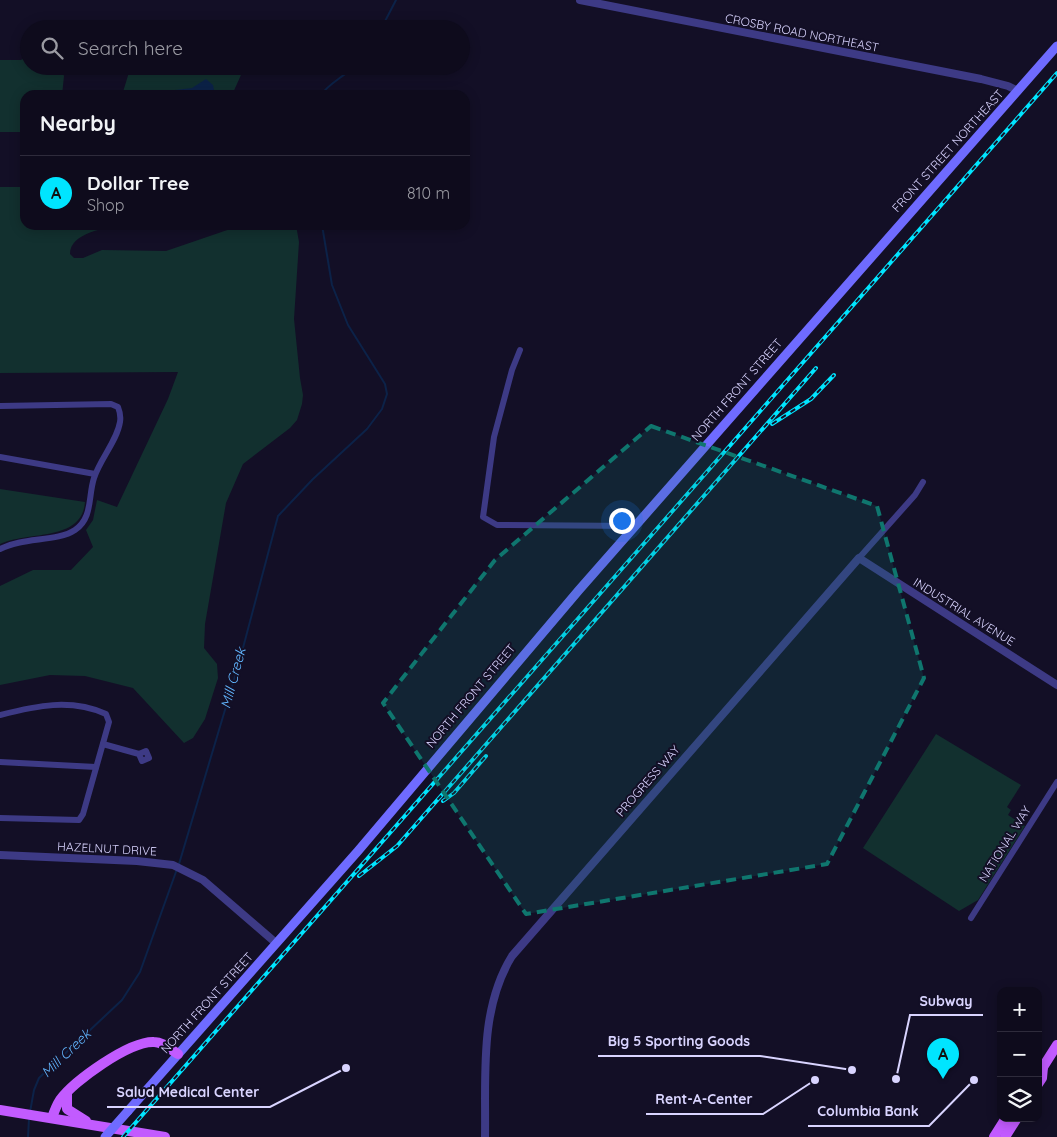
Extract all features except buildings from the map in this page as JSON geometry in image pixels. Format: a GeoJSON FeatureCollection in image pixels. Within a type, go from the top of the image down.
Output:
{"type":"FeatureCollection","features":[{"type":"Feature","properties":{"kind":"main road","name":"FRONT STREET NORTHEAST"},"geometry":{"type":"LineString","coordinates":[[858,272],[1057,46]]}},
{"type":"Feature","properties":{"kind":"main road","name":"NORTH FRONT STREET"},"geometry":{"type":"LineString","coordinates":[[105,1137],[276,943],[635,526],[858,272]]}},
{"type":"Feature","properties":{"kind":"main road"},"geometry":{"type":"LineString","coordinates":[[52,1118],[58,1103],[67,1093],[119,1052],[132,1046],[157,1042],[178,1054]]}},
{"type":"Feature","properties":{"kind":"main road"},"geometry":{"type":"LineString","coordinates":[[1042,1068],[1057,1045]]}},
{"type":"Feature","properties":{"kind":"main road"},"geometry":{"type":"LineString","coordinates":[[67,1093],[66,1106],[70,1111],[96,1126]]}},
{"type":"Feature","properties":{"kind":"main road"},"geometry":{"type":"LineString","coordinates":[[0,1110],[164,1137]]}},
{"type":"Feature","properties":{"kind":"main road"},"geometry":{"type":"LineString","coordinates":[[994,1137],[1003,1122]]}},
{"type":"Feature","properties":{"kind":"main road"},"geometry":{"type":"LineString","coordinates":[[1005,1137],[1014,1122]]}},
{"type":"Feature","properties":{"kind":"street","name":"CROSBY ROAD NORTHEAST"},"geometry":{"type":"LineString","coordinates":[[580,0],[981,79],[1008,86],[1018,91]]}},
{"type":"Feature","properties":{"kind":"street"},"geometry":{"type":"LineString","coordinates":[[520,350],[512,370],[494,437],[483,517],[497,524],[635,526]]}},
{"type":"Feature","properties":{"kind":"street"},"geometry":{"type":"LineString","coordinates":[[0,406],[111,404],[118,407],[120,413],[120,423],[95,474],[88,512],[84,521],[75,530],[66,534],[15,542],[0,549]]}},
{"type":"Feature","properties":{"kind":"street"},"geometry":{"type":"LineString","coordinates":[[0,457],[95,474]]}},
{"type":"Feature","properties":{"kind":"street","name":"PROGRESS WAY"},"geometry":{"type":"LineString","coordinates":[[485,1137],[489,1020],[498,984],[512,956],[915,495],[923,482]]}},
{"type":"Feature","properties":{"kind":"street","name":"INDUSTRIAL AVENUE"},"geometry":{"type":"LineString","coordinates":[[859,558],[1057,685]]}},
{"type":"Feature","properties":{"kind":"street"},"geometry":{"type":"LineString","coordinates":[[0,715],[43,705],[62,704],[85,707],[108,716],[109,722],[79,820],[0,818]]}},
{"type":"Feature","properties":{"kind":"street"},"geometry":{"type":"LineString","coordinates":[[103,744],[139,754]]}},
{"type":"Feature","properties":{"kind":"street"},"geometry":{"type":"LineString","coordinates":[[0,762],[96,767]]}},
{"type":"Feature","properties":{"kind":"street","name":"NATIONAL WAY"},"geometry":{"type":"LineString","coordinates":[[971,918],[1057,782]]}},
{"type":"Feature","properties":{"kind":"street","name":"HAZELNUT DRIVE"},"geometry":{"type":"LineString","coordinates":[[0,855],[137,861],[173,865],[184,869],[211,886],[276,943]]}},
{"type":"Feature","properties":{"kind":"highlighted area"},"geometry":{"type":"Polygon","coordinates":[[[651,426],[877,506],[924,678],[827,864],[526,914],[383,703],[495,560],[651,426]]]}},
{"type":"Feature","properties":{"kind":"green space"},"geometry":{"type":"Polygon","coordinates":[[[0,60],[20,60],[20,75],[64,76],[63,90],[20,90],[20,132],[0,132],[0,60]]]}},
{"type":"Feature","properties":{"kind":"green space"},"geometry":{"type":"Polygon","coordinates":[[[128,75],[241,75],[234,90],[124,90],[128,75]]]}},
{"type":"Feature","properties":{"kind":"green space"},"geometry":{"type":"Polygon","coordinates":[[[0,187],[20,187],[20,230],[98,230],[82,236],[76,241],[70,254],[74,258],[83,258],[102,250],[166,251],[227,230],[297,230],[299,242],[294,319],[303,395],[302,404],[297,420],[290,428],[243,464],[226,503],[205,624],[204,648],[217,664],[218,678],[205,719],[193,738],[184,743],[133,688],[85,676],[50,675],[0,685],[0,586],[33,570],[71,570],[93,547],[86,530],[93,520],[97,500],[117,507],[168,399],[178,372],[0,373],[0,187]]]}},
{"type":"Feature","properties":{"kind":"green space"},"geometry":{"type":"Polygon","coordinates":[[[0,489],[85,502],[82,515],[74,524],[64,529],[0,544],[0,489]]]}},
{"type":"Feature","properties":{"kind":"green space"},"geometry":{"type":"Polygon","coordinates":[[[936,734],[1021,785],[1007,807],[1011,810],[1008,815],[1025,826],[978,900],[959,911],[863,848],[936,734]]]}},
{"type":"Feature","properties":{"kind":"water"},"geometry":{"type":"Polygon","coordinates":[[[206,79],[213,85],[214,90],[175,90],[192,88],[206,79]]]}},
{"type":"Feature","properties":{"kind":"waterway","name":"Mill Creek"},"geometry":{"type":"LineString","coordinates":[[386,20],[396,0]]}},
{"type":"Feature","properties":{"kind":"waterway","name":"Mill Creek"},"geometry":{"type":"LineString","coordinates":[[325,90],[344,75]]}},
{"type":"Feature","properties":{"kind":"waterway","name":"Mill Creek"},"geometry":{"type":"LineString","coordinates":[[179,864],[239,663],[278,516],[313,479],[367,429],[382,409],[387,394],[385,384],[348,325],[332,285],[323,230]]}},
{"type":"Feature","properties":{"kind":"waterway","name":"Mill Creek"},"geometry":{"type":"LineString","coordinates":[[30,1112],[34,1090],[39,1078],[122,1000],[140,972],[177,869]]}},
{"type":"Feature","properties":{"kind":"waterway","name":"Mill Creek"},"geometry":{"type":"LineString","coordinates":[[28,1137],[29,1119]]}},
{"type":"Feature","properties":{"kind":"railway"},"geometry":{"type":"LineString","coordinates":[[123,1137],[1057,73]]}},
{"type":"Feature","properties":{"kind":"railway"},"geometry":{"type":"LineString","coordinates":[[359,876],[397,846],[816,368]]}},
{"type":"Feature","properties":{"kind":"railway"},"geometry":{"type":"LineString","coordinates":[[772,424],[811,399],[834,375]]}},
{"type":"Feature","properties":{"kind":"railway"},"geometry":{"type":"LineString","coordinates":[[443,801],[454,793],[486,756]]}},
{"type":"Feature","properties":{"kind":"place","name":"Salud Medical Center"},"geometry":{"type":"Point","coordinates":[346,1068]}},
{"type":"Feature","properties":{"kind":"place","name":"Big 5 Sporting Goods"},"geometry":{"type":"Point","coordinates":[852,1070]}},
{"type":"Feature","properties":{"kind":"place","name":"Subway"},"geometry":{"type":"Point","coordinates":[896,1079]}},
{"type":"Feature","properties":{"kind":"place","name":"Dollar Tree"},"geometry":{"type":"Point","coordinates":[943,1079]}},
{"type":"Feature","properties":{"kind":"place","name":"Rent-A-Center"},"geometry":{"type":"Point","coordinates":[815,1080]}},
{"type":"Feature","properties":{"kind":"place","name":"Columbia Bank"},"geometry":{"type":"Point","coordinates":[974,1080]}}]}
